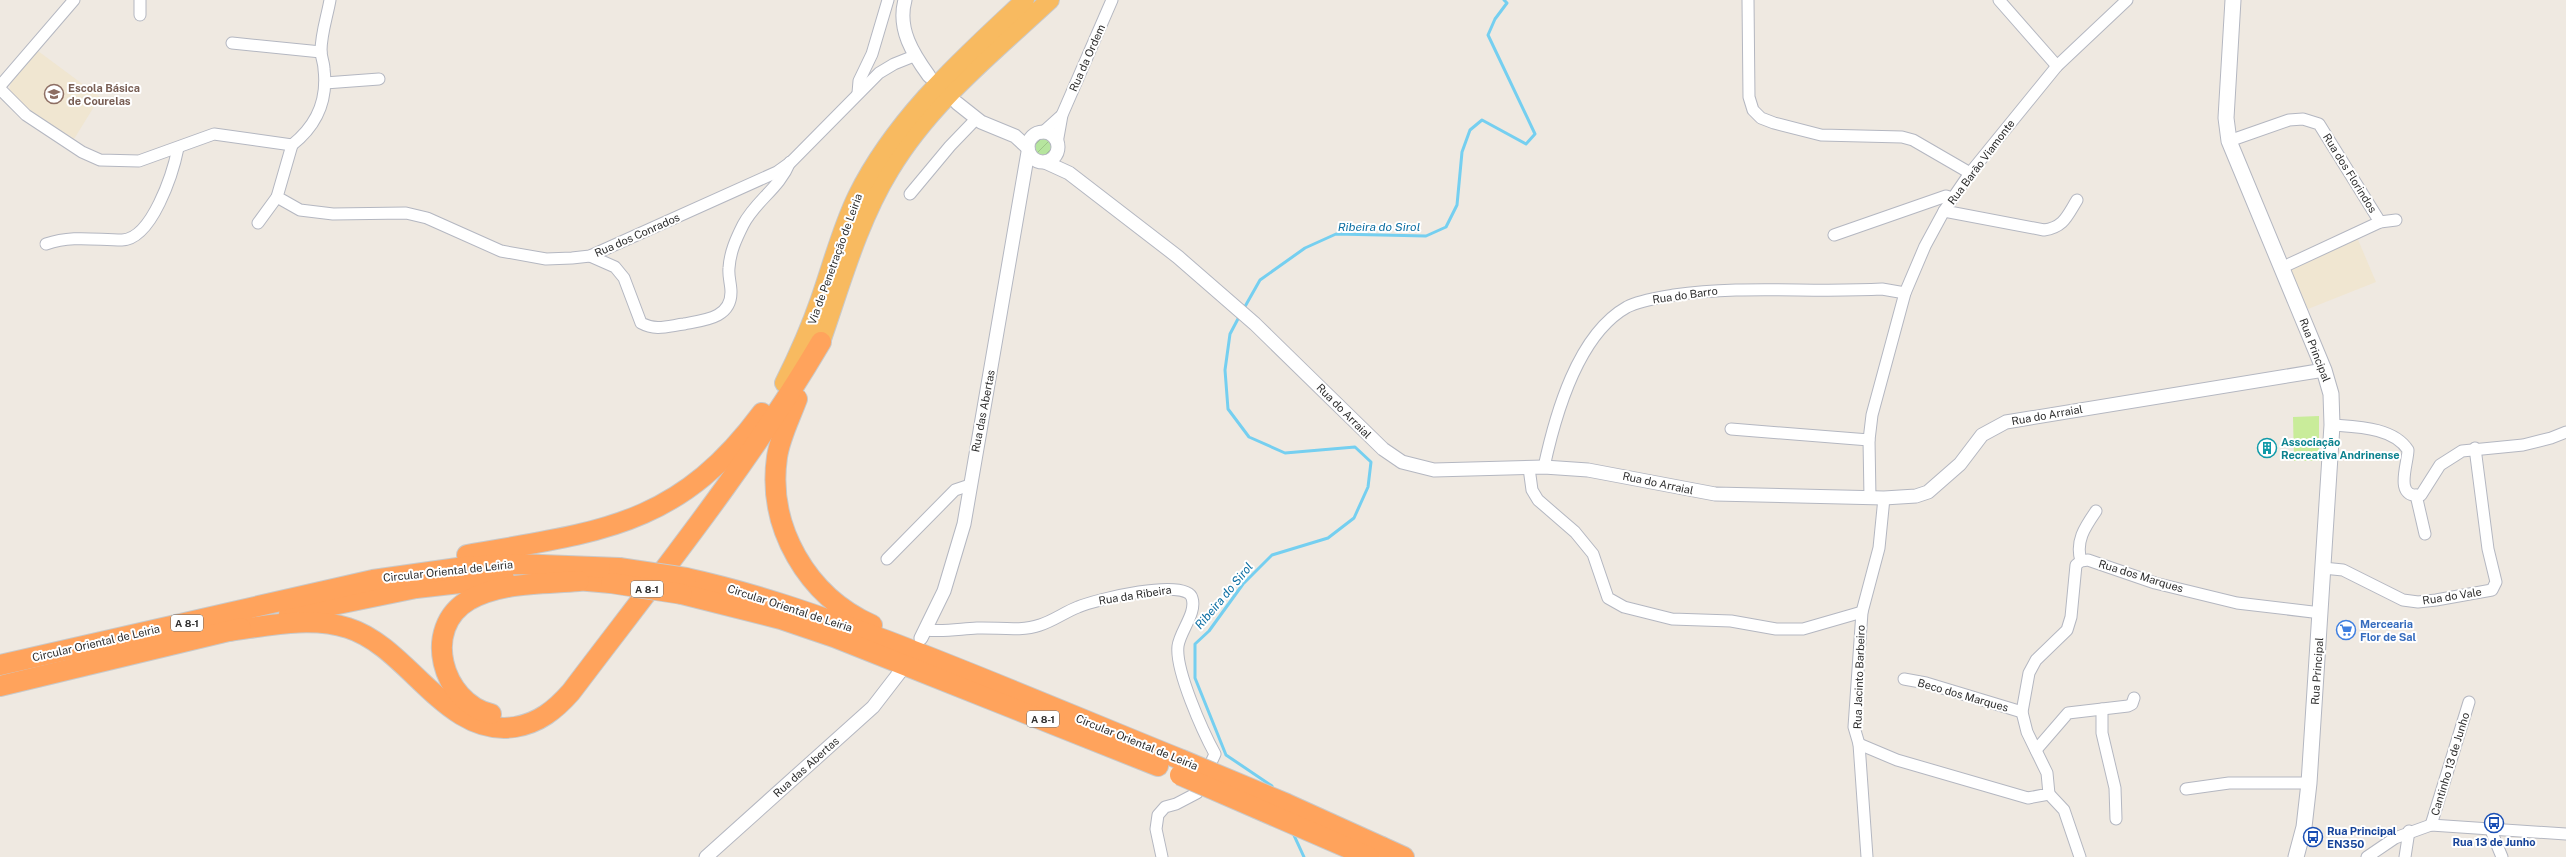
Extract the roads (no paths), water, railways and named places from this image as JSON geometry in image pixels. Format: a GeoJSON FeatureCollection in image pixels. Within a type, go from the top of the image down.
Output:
{"type":"FeatureCollection","features":[{"type":"Feature","properties":{"kind":"highway","name":"Via de Penetração de Leiria"},"geometry":{"type":"LineString","coordinates":[[784,383],[806,337],[856,197],[882,153],[915,108],[942,78],[1026,0]]}},
{"type":"Feature","properties":{"kind":"highway","name":"Via de Penetração de Leiria"},"geometry":{"type":"LineString","coordinates":[[821,342],[876,194],[905,146],[922,124],[955,88],[1050,0]]}},
{"type":"Feature","properties":{"kind":"highway"},"geometry":{"type":"LineString","coordinates":[[228,631],[308,622],[349,628],[387,648],[443,701],[469,719],[491,727],[508,728],[534,722],[560,704],[571,692],[760,439],[790,394],[821,342]]}},
{"type":"Feature","properties":{"kind":"highway"},"geometry":{"type":"LineString","coordinates":[[821,342],[781,439],[777,456],[777,504],[787,538],[802,567],[831,599],[869,624],[913,644],[930,657]]}},
{"type":"Feature","properties":{"kind":"highway"},"geometry":{"type":"LineString","coordinates":[[373,580],[385,570],[569,538],[609,527],[653,510],[691,488],[731,452],[784,383]]}},
{"type":"Feature","properties":{"kind":"highway"},"geometry":{"type":"LineString","coordinates":[[579,581],[520,585],[491,590],[460,608],[449,622],[444,634],[442,655],[446,673],[459,694],[482,711],[509,715],[533,708],[546,700],[558,689],[691,518],[774,405],[784,383]]}},
{"type":"Feature","properties":{"kind":"highway","name":"Circular Oriental de Leiria"},"geometry":{"type":"LineString","coordinates":[[0,665],[373,580],[465,567],[516,564],[684,586],[724,586],[792,606],[930,657],[1179,767],[1369,857]]}},
{"type":"Feature","properties":{"kind":"highway","name":"Circular Oriental de Leiria"},"geometry":{"type":"LineString","coordinates":[[0,686],[228,631],[300,611],[423,587],[524,577],[579,581],[615,576]]}},
{"type":"Feature","properties":{"kind":"highway","name":"Circular Oriental de Leiria"},"geometry":{"type":"LineString","coordinates":[[684,586],[834,637],[1179,767],[1286,804],[1404,857]]}},
{"type":"Feature","properties":{"kind":"main road","name":"Rua Principal"},"geometry":{"type":"LineString","coordinates":[[2233,0],[2226,118],[2229,141],[2324,370],[2331,394],[2332,425],[2309,783],[2304,827],[2296,857]]}},
{"type":"Feature","properties":{"kind":"street"},"geometry":{"type":"LineString","coordinates":[[0,86],[74,0]]}},
{"type":"Feature","properties":{"kind":"street"},"geometry":{"type":"LineString","coordinates":[[140,0],[140,14]]}},
{"type":"Feature","properties":{"kind":"street"},"geometry":{"type":"LineString","coordinates":[[258,223],[277,198],[292,145],[306,133],[315,120],[322,101],[325,83],[321,52],[323,30],[330,0]]}},
{"type":"Feature","properties":{"kind":"street"},"geometry":{"type":"LineString","coordinates":[[858,93],[859,81],[872,54],[888,0]]}},
{"type":"Feature","properties":{"kind":"street"},"geometry":{"type":"LineString","coordinates":[[905,0],[904,25],[914,56],[929,76]]}},
{"type":"Feature","properties":{"kind":"street","name":"Rua da Ordem"},"geometry":{"type":"LineString","coordinates":[[1057,145],[1062,115],[1112,0]]}},
{"type":"Feature","properties":{"kind":"street"},"geometry":{"type":"LineString","coordinates":[[1748,0],[1749,97],[1753,110],[1761,118],[1774,123],[1821,134],[1902,137],[1919,144],[1970,173]]}},
{"type":"Feature","properties":{"kind":"street"},"geometry":{"type":"LineString","coordinates":[[2000,0],[2057,66]]}},
{"type":"Feature","properties":{"kind":"street","name":"Rua Barão Viamonte"},"geometry":{"type":"LineString","coordinates":[[1870,498],[1869,440],[1872,415],[1905,293],[1924,246],[1952,198],[1970,173],[2057,66],[2127,0]]}},
{"type":"Feature","properties":{"kind":"street"},"geometry":{"type":"LineString","coordinates":[[232,43],[321,52]]}},
{"type":"Feature","properties":{"kind":"street","name":"Rua dos Conrados"},"geometry":{"type":"LineString","coordinates":[[277,198],[300,210],[333,214],[406,213],[426,218],[501,251],[521,256],[546,259],[590,256],[777,172],[790,162],[879,73],[894,64],[914,56]]}},
{"type":"Feature","properties":{"kind":"street"},"geometry":{"type":"LineString","coordinates":[[325,83],[379,79]]}},
{"type":"Feature","properties":{"kind":"street"},"geometry":{"type":"LineString","coordinates":[[0,89],[26,115],[82,152],[100,160],[139,161],[214,134],[292,145]]}},
{"type":"Feature","properties":{"kind":"street"},"geometry":{"type":"LineString","coordinates":[[956,103],[976,119],[1015,136],[1033,142],[1052,136],[1057,145],[1054,156],[1042,162],[1024,177]]}},
{"type":"Feature","properties":{"kind":"street","name":"Rua da Ordem"},"geometry":{"type":"LineString","coordinates":[[1033,142],[1062,115]]}},
{"type":"Feature","properties":{"kind":"street"},"geometry":{"type":"LineString","coordinates":[[910,194],[950,146],[976,119]]}},
{"type":"Feature","properties":{"kind":"street","name":"Rua dos Florindos"},"geometry":{"type":"LineString","coordinates":[[2229,141],[2289,120],[2303,119],[2320,124],[2380,222]]}},
{"type":"Feature","properties":{"kind":"street"},"geometry":{"type":"LineString","coordinates":[[1033,142],[1032,158],[1042,162]]}},
{"type":"Feature","properties":{"kind":"street","name":"Rua das Abertas"},"geometry":{"type":"LineString","coordinates":[[923,634],[949,578],[964,524],[1024,177],[1033,142]]}},
{"type":"Feature","properties":{"kind":"street","name":"Rua do Arraial"},"geometry":{"type":"LineString","coordinates":[[1057,145],[1069,173]]}},
{"type":"Feature","properties":{"kind":"street"},"geometry":{"type":"LineString","coordinates":[[46,244],[75,237],[123,240],[134,237],[141,232],[156,211],[178,148]]}},
{"type":"Feature","properties":{"kind":"street"},"geometry":{"type":"LineString","coordinates":[[158,155],[169,174]]}},
{"type":"Feature","properties":{"kind":"street"},"geometry":{"type":"LineString","coordinates":[[590,256],[615,267],[624,278],[641,323],[649,327],[663,329],[721,315],[728,306],[731,292],[729,269],[732,248],[744,223],[763,199],[784,178],[790,162]]}},
{"type":"Feature","properties":{"kind":"street","name":"Rua do Arraial"},"geometry":{"type":"LineString","coordinates":[[1042,162],[1069,173],[1154,238],[1255,324],[1380,446],[1396,459],[1420,468],[1434,470],[1544,467],[1607,472],[1715,494],[1870,498],[1916,496],[1928,492],[1960,464],[1982,435],[2006,422],[2324,370]]}},
{"type":"Feature","properties":{"kind":"street"},"geometry":{"type":"LineString","coordinates":[[1834,235],[1946,196],[1952,198]]}},
{"type":"Feature","properties":{"kind":"street"},"geometry":{"type":"LineString","coordinates":[[1944,211],[2044,230],[2056,228],[2063,222],[2077,200]]}},
{"type":"Feature","properties":{"kind":"street"},"geometry":{"type":"LineString","coordinates":[[2281,268],[2380,222],[2396,220]]}},
{"type":"Feature","properties":{"kind":"street","name":"Rua do Barro"},"geometry":{"type":"LineString","coordinates":[[1544,467],[1553,424],[1581,359],[1612,319],[1627,307],[1651,299],[1708,290],[1882,289],[1905,293]]}},
{"type":"Feature","properties":{"kind":"street"},"geometry":{"type":"LineString","coordinates":[[2332,425],[2360,427],[2390,435],[2403,442],[2408,450],[2403,477],[2404,486],[2408,492],[2416,495],[2421,495],[2440,465],[2462,451],[2475,448],[2523,444],[2551,438],[2566,432]]}},
{"type":"Feature","properties":{"kind":"street"},"geometry":{"type":"LineString","coordinates":[[1731,429],[1869,440]]}},
{"type":"Feature","properties":{"kind":"street","name":"Rua do Vale"},"geometry":{"type":"LineString","coordinates":[[2323,568],[2343,570],[2358,579],[2384,589],[2396,597],[2411,601],[2436,600],[2492,590],[2496,582],[2488,550],[2475,448]]}},
{"type":"Feature","properties":{"kind":"street"},"geometry":{"type":"LineString","coordinates":[[1529,468],[1532,490],[1538,500],[1575,532],[1594,554],[1608,598],[1624,608],[1672,620],[1731,621],[1776,629],[1803,629],[1862,612]]}},
{"type":"Feature","properties":{"kind":"street"},"geometry":{"type":"LineString","coordinates":[[887,560],[956,490],[970,485]]}},
{"type":"Feature","properties":{"kind":"street"},"geometry":{"type":"LineString","coordinates":[[2416,495],[2425,534]]}},
{"type":"Feature","properties":{"kind":"street","name":"Rua Jacinto Barbeiro"},"geometry":{"type":"LineString","coordinates":[[1867,857],[1859,744],[1854,727],[1862,612],[1879,548],[1884,498]]}},
{"type":"Feature","properties":{"kind":"street"},"geometry":{"type":"LineString","coordinates":[[2080,857],[2064,810],[2049,794],[2047,773],[2027,732],[2022,712],[2029,673],[2036,660],[2067,630],[2071,616],[2076,565],[2081,561],[2078,550],[2079,540],[2096,511]]}},
{"type":"Feature","properties":{"kind":"street","name":"Rua dos Marques"},"geometry":{"type":"LineString","coordinates":[[2081,561],[2088,560],[2155,583],[2237,603],[2321,613]]}},
{"type":"Feature","properties":{"kind":"street","name":"Rua da Ribeira"},"geometry":{"type":"LineString","coordinates":[[923,634],[976,628],[1040,626],[1078,606],[1110,597],[1161,590],[1179,589],[1188,592],[1192,597],[1193,606],[1178,646],[1178,660],[1202,728],[1215,754],[1197,793],[1176,804],[1165,807],[1158,815],[1156,829],[1162,857]]}},
{"type":"Feature","properties":{"kind":"street","name":"Rua das Abertas"},"geometry":{"type":"LineString","coordinates":[[706,857],[873,707],[900,672]]}},
{"type":"Feature","properties":{"kind":"street","name":"Beco dos Marques"},"geometry":{"type":"LineString","coordinates":[[1904,679],[1926,683],[2022,712]]}},
{"type":"Feature","properties":{"kind":"street"},"geometry":{"type":"LineString","coordinates":[[2036,750],[2068,713],[2128,706],[2132,704],[2134,698]]}},
{"type":"Feature","properties":{"kind":"street","name":"Cantinho 13 de Junho"},"geometry":{"type":"LineString","coordinates":[[2431,826],[2469,702]]}},
{"type":"Feature","properties":{"kind":"street"},"geometry":{"type":"LineString","coordinates":[[2102,709],[2102,734],[2115,788],[2116,818]]}},
{"type":"Feature","properties":{"kind":"street"},"geometry":{"type":"LineString","coordinates":[[1859,744],[1897,760],[2028,798],[2049,794]]}},
{"type":"Feature","properties":{"kind":"street"},"geometry":{"type":"LineString","coordinates":[[2186,789],[2229,784],[2309,783]]}},
{"type":"Feature","properties":{"kind":"street"},"geometry":{"type":"LineString","coordinates":[[2367,857],[2409,831],[2431,826],[2490,828],[2566,834]]}},
{"type":"Feature","properties":{"kind":"street"},"geometry":{"type":"LineString","coordinates":[[2490,828],[2502,857]]}},
{"type":"Feature","properties":{"kind":"street"},"geometry":{"type":"LineString","coordinates":[[2405,857],[2409,831]]}},
{"type":"Feature","properties":{"kind":"waterway","name":"Ribeira do Sirol"},"geometry":{"type":"LineString","coordinates":[[1243,310],[1260,280],[1305,248],[1336,234],[1426,236],[1446,227],[1457,205],[1462,152],[1470,130],[1482,120],[1526,144],[1535,134],[1488,35],[1495,19],[1507,3],[1504,0]]}},
{"type":"Feature","properties":{"kind":"waterway","name":"Ribeira do Sirol"},"geometry":{"type":"LineString","coordinates":[[1240,315],[1230,334],[1225,370],[1228,409],[1249,437],[1285,453],[1355,447],[1371,462],[1368,487],[1354,518],[1328,538],[1272,555],[1243,584],[1209,631],[1195,644],[1195,678],[1226,755],[1272,786],[1273,790]]}},
{"type":"Feature","properties":{"kind":"waterway","name":"Ribeira do Sirol"},"geometry":{"type":"LineString","coordinates":[[1293,833],[1304,857]]}},
{"type":"Feature","properties":{"kind":"place","name":"Escola Básica de Courelas"},"geometry":{"type":"Point","coordinates":[54,94]}},
{"type":"Feature","properties":{"kind":"place","name":"Associação Recreativa Andrinense"},"geometry":{"type":"Point","coordinates":[2267,448]}},
{"type":"Feature","properties":{"kind":"place","name":"Mercearia Flor de Sal"},"geometry":{"type":"Point","coordinates":[2346,630]}},
{"type":"Feature","properties":{"kind":"place","name":"Rua 13 de Junho"},"geometry":{"type":"Point","coordinates":[2494,823]}},
{"type":"Feature","properties":{"kind":"place","name":"Rua Principal EN350"},"geometry":{"type":"Point","coordinates":[2313,837]}}]}
